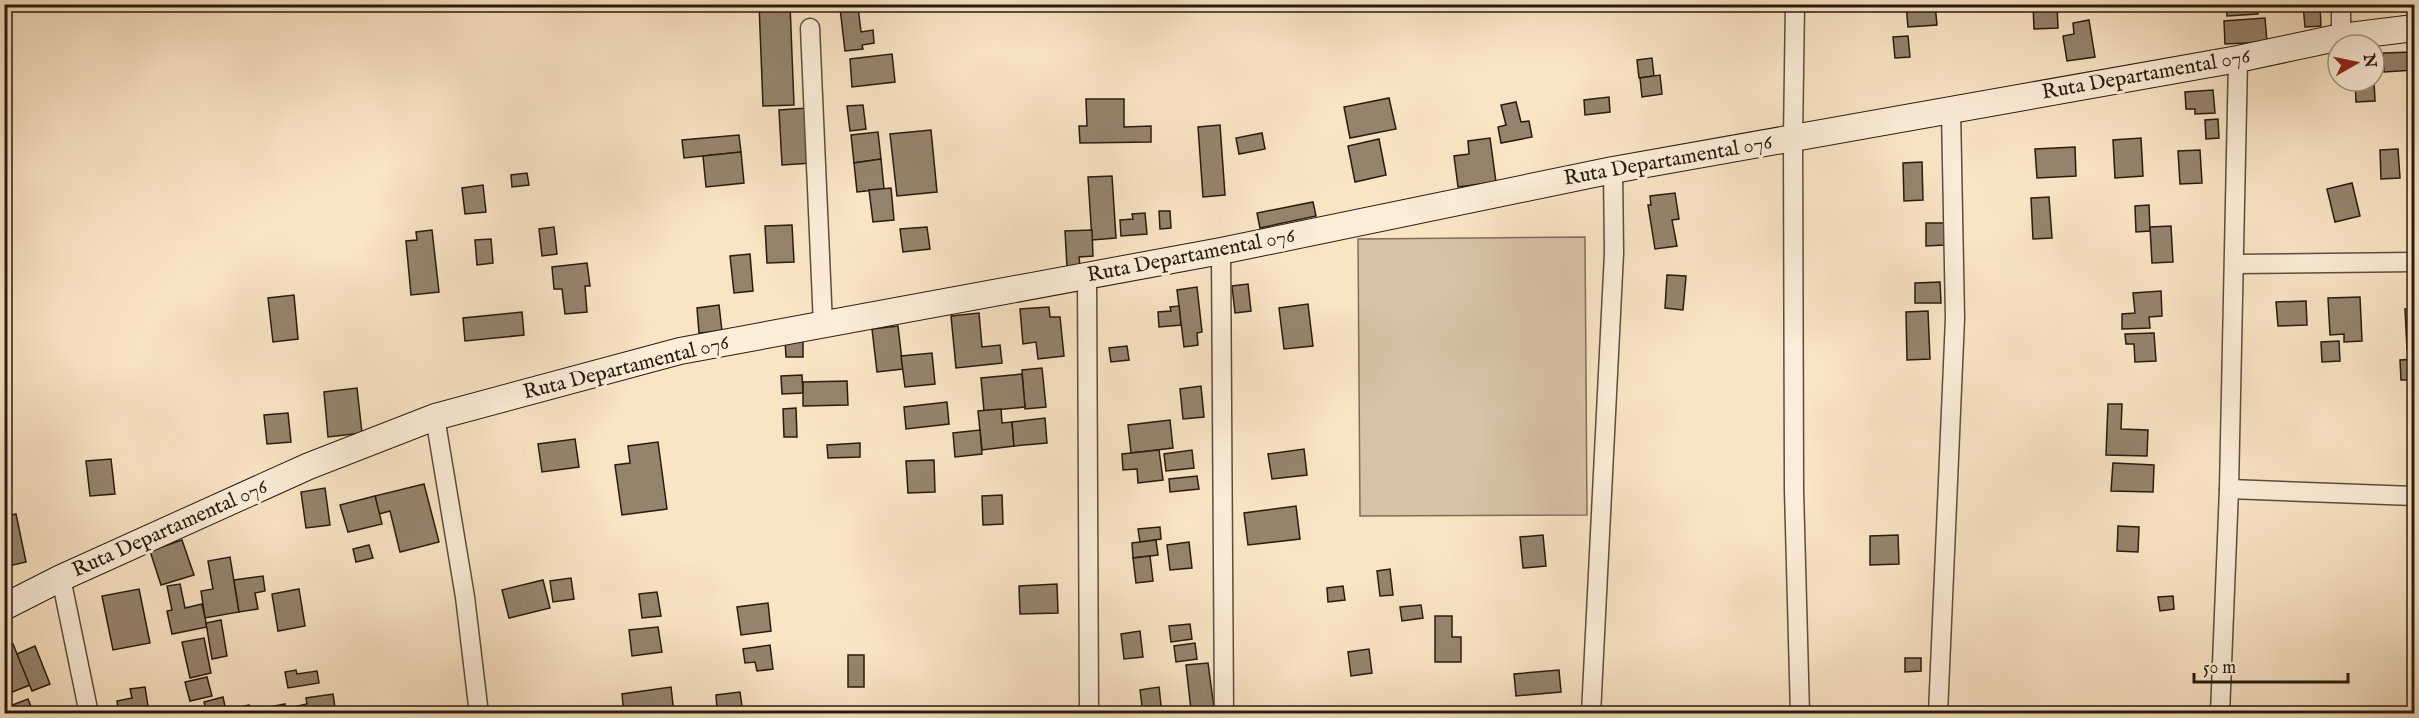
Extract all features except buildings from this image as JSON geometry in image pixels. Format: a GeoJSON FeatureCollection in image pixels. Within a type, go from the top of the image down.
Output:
{"type":"FeatureCollection","features":[{"type":"Feature","properties":{"kind":"main road","name":"Ruta Departamental 076"},"geometry":{"type":"LineString","coordinates":[[2374,33],[2415,28]]}},
{"type":"Feature","properties":{"kind":"main road","name":"Ruta Departamental 076"},"geometry":{"type":"LineString","coordinates":[[4,607],[61,578],[309,466],[435,417],[680,351],[1221,251],[1613,170],[2238,59],[2326,40]]}},
{"type":"Feature","properties":{"kind":"street"},"geometry":{"type":"LineString","coordinates":[[1795,4],[1794,490],[1800,714]]}},
{"type":"Feature","properties":{"kind":"street"},"geometry":{"type":"LineString","coordinates":[[2341,4],[2341,33]]}},
{"type":"Feature","properties":{"kind":"street"},"geometry":{"type":"LineString","coordinates":[[810,28],[823,325]]}},
{"type":"Feature","properties":{"kind":"street"},"geometry":{"type":"LineString","coordinates":[[2220,714],[2229,489],[2238,59]]}},
{"type":"Feature","properties":{"kind":"street"},"geometry":{"type":"LineString","coordinates":[[1938,714],[1955,318],[1951,111]]}},
{"type":"Feature","properties":{"kind":"street"},"geometry":{"type":"LineString","coordinates":[[1591,714],[1614,253],[1613,170]]}},
{"type":"Feature","properties":{"kind":"street"},"geometry":{"type":"LineString","coordinates":[[1221,251],[1224,714]]}},
{"type":"Feature","properties":{"kind":"street"},"geometry":{"type":"LineString","coordinates":[[2235,264],[2415,262]]}},
{"type":"Feature","properties":{"kind":"street"},"geometry":{"type":"LineString","coordinates":[[1087,276],[1089,714]]}},
{"type":"Feature","properties":{"kind":"street"},"geometry":{"type":"LineString","coordinates":[[435,417],[465,597],[479,714]]}},
{"type":"Feature","properties":{"kind":"street"},"geometry":{"type":"LineString","coordinates":[[2229,489],[2415,496]]}},
{"type":"Feature","properties":{"kind":"street"},"geometry":{"type":"LineString","coordinates":[[61,578],[89,714]]}},
{"type":"Feature","properties":{"kind":"shaded area"},"geometry":{"type":"Polygon","coordinates":[[[1585,237],[1587,515],[1360,516],[1358,239],[1585,237]]]}}]}
